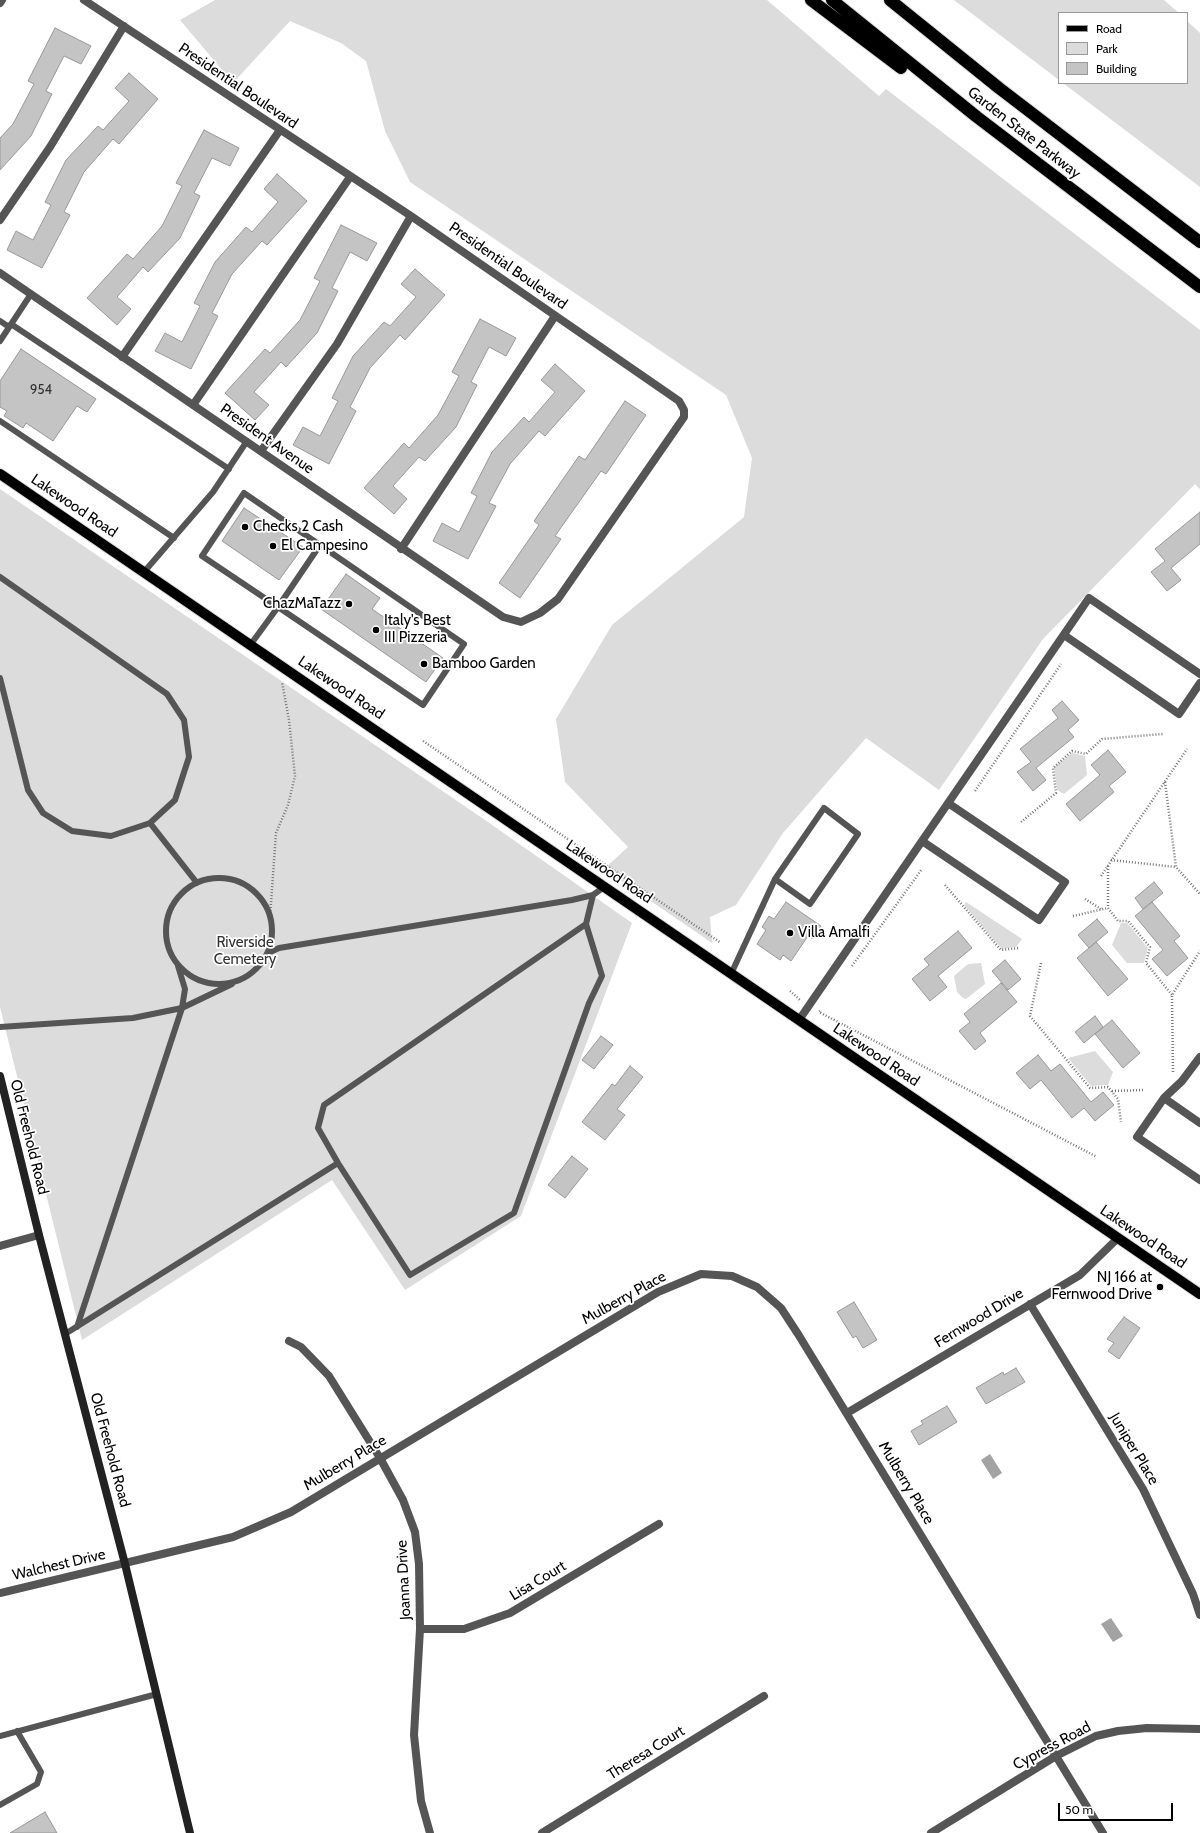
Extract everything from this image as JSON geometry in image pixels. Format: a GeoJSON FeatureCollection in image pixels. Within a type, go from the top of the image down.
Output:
{"type":"FeatureCollection","features":[{"type":"Feature","properties":{"kind":"highway"},"geometry":{"type":"LineString","coordinates":[[811,0],[999,141],[1065,186]]}},
{"type":"Feature","properties":{"kind":"highway","name":"Garden State Parkway"},"geometry":{"type":"LineString","coordinates":[[832,0],[888,48],[1065,186],[1200,287]]}},
{"type":"Feature","properties":{"kind":"highway","name":"Garden State Parkway"},"geometry":{"type":"LineString","coordinates":[[891,1],[999,88],[1200,242]]}},
{"type":"Feature","properties":{"kind":"main road","name":"Lakewood Road"},"geometry":{"type":"LineString","coordinates":[[0,474],[251,644],[1200,1294]]}},
{"type":"Feature","properties":{"kind":"main road","name":"Old Freehold Road"},"geometry":{"type":"LineString","coordinates":[[0,1076],[64,1334],[125,1564],[190,1833]]}},
{"type":"Feature","properties":{"kind":"street","name":"Presidential Boulevard"},"geometry":{"type":"LineString","coordinates":[[84,0],[411,216],[679,401],[684,410],[684,417],[558,599],[540,613],[522,622]]}},
{"type":"Feature","properties":{"kind":"street"},"geometry":{"type":"LineString","coordinates":[[0,220],[50,147],[124,26]]}},
{"type":"Feature","properties":{"kind":"street"},"geometry":{"type":"LineString","coordinates":[[122,357],[280,130]]}},
{"type":"Feature","properties":{"kind":"street"},"geometry":{"type":"LineString","coordinates":[[193,405],[350,177]]}},
{"type":"Feature","properties":{"kind":"street"},"geometry":{"type":"LineString","coordinates":[[261,451],[337,344],[411,216]]}},
{"type":"Feature","properties":{"kind":"street","name":"President Avenue"},"geometry":{"type":"LineString","coordinates":[[0,273],[247,441],[401,549],[503,617],[522,622]]}},
{"type":"Feature","properties":{"kind":"street"},"geometry":{"type":"LineString","coordinates":[[401,549],[555,316]]}},
{"type":"Feature","properties":{"kind":"street"},"geometry":{"type":"LineString","coordinates":[[799,1020],[1089,598],[1200,674]]}},
{"type":"Feature","properties":{"kind":"street"},"geometry":{"type":"LineString","coordinates":[[1064,635],[1179,714],[1200,683]]}},
{"type":"Feature","properties":{"kind":"street"},"geometry":{"type":"LineString","coordinates":[[922,841],[1039,920],[1065,882],[948,803]]}},
{"type":"Feature","properties":{"kind":"street"},"geometry":{"type":"LineString","coordinates":[[1200,1057],[1182,1081],[1164,1098],[1137,1137],[1200,1180]]}},
{"type":"Feature","properties":{"kind":"street"},"geometry":{"type":"LineString","coordinates":[[1164,1098],[1200,1123]]}},
{"type":"Feature","properties":{"kind":"street"},"geometry":{"type":"LineString","coordinates":[[0,1246],[39,1235]]}},
{"type":"Feature","properties":{"kind":"street","name":"Fernwood Drive"},"geometry":{"type":"LineString","coordinates":[[847,1413],[1080,1275],[1118,1238]]}},
{"type":"Feature","properties":{"kind":"street","name":"Mulberry Place"},"geometry":{"type":"LineString","coordinates":[[125,1564],[233,1537],[291,1512],[658,1292],[701,1274],[732,1276],[757,1287],[781,1308],[847,1413],[1103,1833]]}},
{"type":"Feature","properties":{"kind":"street","name":"Juniper Place"},"geometry":{"type":"LineString","coordinates":[[1030,1304],[1143,1489],[1197,1592],[1200,1615]]}},
{"type":"Feature","properties":{"kind":"street","name":"Joanna Drive"},"geometry":{"type":"LineString","coordinates":[[289,1341],[301,1348],[329,1376],[380,1458],[403,1500],[415,1532],[419,1564],[420,1629],[414,1735],[421,1801],[430,1833]]}},
{"type":"Feature","properties":{"kind":"street","name":"Lisa Court"},"geometry":{"type":"LineString","coordinates":[[420,1629],[464,1629],[510,1613],[659,1524]]}},
{"type":"Feature","properties":{"kind":"street","name":"Walchest Drive"},"geometry":{"type":"LineString","coordinates":[[0,1594],[125,1564]]}},
{"type":"Feature","properties":{"kind":"street","name":"Theresa Court"},"geometry":{"type":"LineString","coordinates":[[542,1833],[764,1696]]}},
{"type":"Feature","properties":{"kind":"street","name":"Cypress Road"},"geometry":{"type":"LineString","coordinates":[[931,1833],[1056,1756],[1096,1736],[1118,1731],[1147,1728],[1200,1728]]}},
{"type":"Feature","properties":{"kind":"lane"},"geometry":{"type":"LineString","coordinates":[[0,341],[31,294]]}},
{"type":"Feature","properties":{"kind":"lane"},"geometry":{"type":"LineString","coordinates":[[0,321],[10,325],[229,469]]}},
{"type":"Feature","properties":{"kind":"lane"},"geometry":{"type":"LineString","coordinates":[[0,421],[174,538]]}},
{"type":"Feature","properties":{"kind":"lane"},"geometry":{"type":"LineString","coordinates":[[144,572],[213,492],[247,441]]}},
{"type":"Feature","properties":{"kind":"lane"},"geometry":{"type":"LineString","coordinates":[[244,493],[320,545],[464,644],[423,705],[202,556],[244,493]]}},
{"type":"Feature","properties":{"kind":"lane"},"geometry":{"type":"LineString","coordinates":[[251,644],[320,545]]}},
{"type":"Feature","properties":{"kind":"lane"},"geometry":{"type":"LineString","coordinates":[[0,577],[167,694],[184,720],[189,757],[175,800],[150,823],[111,836],[72,831],[43,814],[28,790],[0,678]]}},
{"type":"Feature","properties":{"kind":"lane"},"geometry":{"type":"LineString","coordinates":[[731,974],[775,879],[824,808],[858,834],[810,904],[775,879]]}},
{"type":"Feature","properties":{"kind":"lane"},"geometry":{"type":"LineString","coordinates":[[150,823],[197,883]]}},
{"type":"Feature","properties":{"kind":"lane"},"geometry":{"type":"LineString","coordinates":[[0,1027],[133,1018],[182,1008],[244,978],[258,967],[268,953],[272,936],[270,917],[263,901],[250,888],[233,880],[215,878],[197,883],[182,893],[172,906],[167,921],[166,937],[170,952],[178,966],[185,989],[182,1008],[77,1327]]}},
{"type":"Feature","properties":{"kind":"lane"},"geometry":{"type":"LineString","coordinates":[[268,953],[279,948],[593,895],[604,887]]}},
{"type":"Feature","properties":{"kind":"lane"},"geometry":{"type":"LineString","coordinates":[[586,924],[324,1105],[318,1128],[338,1163],[410,1275],[514,1213],[589,1003],[602,976],[586,924],[593,895]]}},
{"type":"Feature","properties":{"kind":"lane"},"geometry":{"type":"LineString","coordinates":[[178,966],[188,975],[200,981],[214,984],[227,984],[244,978]]}},
{"type":"Feature","properties":{"kind":"lane"},"geometry":{"type":"LineString","coordinates":[[64,1334],[338,1163]]}},
{"type":"Feature","properties":{"kind":"lane"},"geometry":{"type":"LineString","coordinates":[[0,1736],[157,1694]]}},
{"type":"Feature","properties":{"kind":"lane"},"geometry":{"type":"LineString","coordinates":[[0,1805],[37,1784],[41,1772],[17,1731]]}},
{"type":"Feature","properties":{"kind":"path"},"geometry":{"type":"LineString","coordinates":[[270,917],[276,833],[288,805],[295,776],[289,720],[278,663]]}},
{"type":"Feature","properties":{"kind":"path"},"geometry":{"type":"LineString","coordinates":[[975,791],[1061,664]]}},
{"type":"Feature","properties":{"kind":"path"},"geometry":{"type":"LineString","coordinates":[[1021,822],[1056,793],[1053,768],[1072,751],[1086,754],[1102,739],[1163,734]]}},
{"type":"Feature","properties":{"kind":"path"},"geometry":{"type":"LineString","coordinates":[[423,741],[721,943]]}},
{"type":"Feature","properties":{"kind":"path"},"geometry":{"type":"LineString","coordinates":[[1101,876],[1187,749]]}},
{"type":"Feature","properties":{"kind":"path"},"geometry":{"type":"LineString","coordinates":[[1165,782],[1176,867],[1200,894]]}},
{"type":"Feature","properties":{"kind":"path"},"geometry":{"type":"LineString","coordinates":[[1111,860],[1176,867]]}},
{"type":"Feature","properties":{"kind":"path"},"geometry":{"type":"LineString","coordinates":[[1108,866],[1108,908],[1118,921],[1128,921],[1150,947],[1146,963],[1172,996]]}},
{"type":"Feature","properties":{"kind":"path"},"geometry":{"type":"LineString","coordinates":[[850,969],[922,870]]}},
{"type":"Feature","properties":{"kind":"path"},"geometry":{"type":"LineString","coordinates":[[945,885],[1001,950],[1019,948]]}},
{"type":"Feature","properties":{"kind":"path"},"geometry":{"type":"LineString","coordinates":[[1085,899],[1102,910]]}},
{"type":"Feature","properties":{"kind":"path"},"geometry":{"type":"LineString","coordinates":[[1074,916],[1108,908]]}},
{"type":"Feature","properties":{"kind":"path"},"geometry":{"type":"LineString","coordinates":[[1173,1075],[1172,996],[1200,951]]}},
{"type":"Feature","properties":{"kind":"path"},"geometry":{"type":"LineString","coordinates":[[1042,963],[1030,1016],[1090,1088],[1108,1087],[1112,1091],[1118,1099],[1121,1122]]}},
{"type":"Feature","properties":{"kind":"path"},"geometry":{"type":"LineString","coordinates":[[790,991],[800,1000]]}},
{"type":"Feature","properties":{"kind":"path"},"geometry":{"type":"LineString","coordinates":[[823,1006],[818,1012],[1097,1157]]}},
{"type":"Feature","properties":{"kind":"path"},"geometry":{"type":"LineString","coordinates":[[1112,1091],[1143,1090]]}},
{"type":"Feature","properties":{"kind":"green space"},"geometry":{"type":"Polygon","coordinates":[[[215,0],[767,0],[879,96],[886,89],[1200,330],[1200,489],[1195,484],[1043,639],[939,790],[866,738],[783,833],[736,905],[710,917],[712,943],[604,869],[628,847],[565,782],[556,719],[612,625],[744,517],[752,458],[726,395],[410,182],[385,131],[366,61],[341,43],[290,21],[233,83],[180,20],[215,0]]]}},
{"type":"Feature","properties":{"kind":"green space"},"geometry":{"type":"Polygon","coordinates":[[[954,0],[1164,0],[1178,12],[1058,12],[1058,79],[954,0]]]}},
{"type":"Feature","properties":{"kind":"green space"},"geometry":{"type":"Polygon","coordinates":[[[1188,22],[1200,33],[1200,187],[1064,84],[1188,84],[1188,22]]]}},
{"type":"Feature","properties":{"kind":"green space","name":"Riverside Cemetery"},"geometry":{"type":"Polygon","coordinates":[[[0,489],[485,820],[632,923],[521,1216],[405,1290],[332,1180],[82,1340],[0,1007],[0,489]]]}},
{"type":"Feature","properties":{"kind":"green space"},"geometry":{"type":"Polygon","coordinates":[[[1072,753],[1085,756],[1087,775],[1064,794],[1057,790],[1054,767],[1072,753]]]}},
{"type":"Feature","properties":{"kind":"green space"},"geometry":{"type":"Polygon","coordinates":[[[966,902],[1022,939],[1016,947],[1002,949],[964,905],[966,902]]]}},
{"type":"Feature","properties":{"kind":"green space"},"geometry":{"type":"Polygon","coordinates":[[[1121,923],[1127,923],[1148,948],[1144,963],[1127,963],[1112,945],[1121,923]]]}},
{"type":"Feature","properties":{"kind":"green space"},"geometry":{"type":"Polygon","coordinates":[[[981,963],[985,984],[966,999],[963,998],[957,992],[954,976],[968,964],[981,963]]]}},
{"type":"Feature","properties":{"kind":"green space"},"geometry":{"type":"Polygon","coordinates":[[[1095,1051],[1113,1072],[1108,1085],[1091,1086],[1068,1058],[1095,1051]]]}},
{"type":"Feature","properties":{"kind":"shaded area"},"geometry":{"type":"Polygon","coordinates":[[[990,1454],[1002,1473],[993,1479],[981,1460],[990,1454]]]}},
{"type":"Feature","properties":{"kind":"shaded area"},"geometry":{"type":"Polygon","coordinates":[[[1111,1618],[1123,1636],[1113,1642],[1101,1624],[1111,1618]]]}},
{"type":"Feature","properties":{"kind":"building"},"geometry":{"type":"Polygon","coordinates":[[[55,28],[91,46],[81,64],[64,56],[46,91],[52,94],[31,136],[0,170],[0,138],[13,124],[34,84],[28,81],[55,28]]]}},
{"type":"Feature","properties":{"kind":"building"},"geometry":{"type":"Polygon","coordinates":[[[129,73],[158,99],[119,144],[113,139],[84,172],[64,212],[70,215],[42,268],[7,250],[16,231],[33,240],[51,205],[45,202],[66,160],[98,126],[103,130],[129,101],[115,88],[129,73]]]}},
{"type":"Feature","properties":{"kind":"building"},"geometry":{"type":"Polygon","coordinates":[[[204,130],[239,148],[230,166],[212,158],[194,193],[200,196],[180,238],[148,272],[143,267],[117,297],[131,309],[117,325],[87,298],[127,254],[133,259],[162,226],[182,186],[176,183],[204,130]]]}},
{"type":"Feature","properties":{"kind":"building"},"geometry":{"type":"Polygon","coordinates":[[[277,174],[307,201],[267,245],[262,241],[232,274],[212,313],[218,316],[191,369],[155,351],[165,333],[182,342],[200,306],[194,303],[215,262],[246,227],[252,232],[278,202],[264,189],[277,174]]]}},
{"type":"Feature","properties":{"kind":"building"},"geometry":{"type":"Polygon","coordinates":[[[341,225],[377,243],[367,261],[350,252],[332,288],[338,291],[317,333],[286,367],[281,362],[254,392],[269,405],[255,420],[225,393],[265,349],[270,353],[300,320],[320,281],[314,278],[341,225]]]}},
{"type":"Feature","properties":{"kind":"building"},"geometry":{"type":"Polygon","coordinates":[[[415,269],[445,295],[405,340],[400,335],[370,368],[350,407],[356,411],[329,464],[293,445],[303,427],[320,436],[338,401],[332,398],[353,356],[384,322],[390,326],[416,297],[401,284],[415,269]]]}},
{"type":"Feature","properties":{"kind":"building"},"geometry":{"type":"Polygon","coordinates":[[[480,319],[516,338],[506,356],[489,347],[471,382],[477,385],[456,427],[425,461],[419,457],[393,486],[407,499],[394,514],[364,488],[404,443],[409,448],[438,415],[459,376],[452,372],[480,319]]]}},
{"type":"Feature","properties":{"kind":"building"},"geometry":{"type":"Polygon","coordinates":[[[21,349],[96,399],[87,412],[77,406],[53,441],[26,423],[23,428],[4,416],[7,411],[0,407],[0,381],[21,349]]]}},
{"type":"Feature","properties":{"kind":"building"},"geometry":{"type":"Polygon","coordinates":[[[555,364],[585,391],[545,436],[539,431],[510,464],[489,503],[496,506],[468,559],[433,541],[442,523],[459,532],[477,496],[471,493],[492,452],[524,417],[529,422],[555,392],[541,380],[555,364]]]}},
{"type":"Feature","properties":{"kind":"building"},"geometry":{"type":"Polygon","coordinates":[[[625,401],[646,415],[606,474],[601,471],[555,536],[561,539],[520,598],[499,583],[539,525],[534,521],[579,456],[585,460],[625,401]]]}},
{"type":"Feature","properties":{"kind":"building"},"geometry":{"type":"Polygon","coordinates":[[[244,508],[303,547],[279,580],[222,541],[244,508]]]}},
{"type":"Feature","properties":{"kind":"building"},"geometry":{"type":"Polygon","coordinates":[[[1200,512],[1200,544],[1171,568],[1181,580],[1167,591],[1151,572],[1165,561],[1155,549],[1200,512]]]}},
{"type":"Feature","properties":{"kind":"building"},"geometry":{"type":"Polygon","coordinates":[[[346,574],[380,598],[372,609],[443,658],[426,682],[321,609],[346,574]]]}},
{"type":"Feature","properties":{"kind":"building"},"geometry":{"type":"Polygon","coordinates":[[[1062,701],[1079,720],[1068,730],[1074,737],[1036,768],[1046,780],[1033,791],[1017,772],[1031,762],[1020,749],[1058,718],[1052,710],[1062,701]]]}},
{"type":"Feature","properties":{"kind":"building"},"geometry":{"type":"Polygon","coordinates":[[[1108,750],[1126,772],[1109,786],[1114,792],[1080,821],[1066,804],[1100,775],[1091,765],[1108,750]]]}},
{"type":"Feature","properties":{"kind":"building"},"geometry":{"type":"Polygon","coordinates":[[[1154,882],[1163,893],[1143,909],[1135,898],[1154,882]]]}},
{"type":"Feature","properties":{"kind":"building","name":"Villa Amalfi"},"geometry":{"type":"Polygon","coordinates":[[[786,902],[821,926],[812,939],[808,936],[791,961],[783,955],[780,960],[757,944],[766,930],[762,927],[769,916],[774,919],[786,902]]]}},
{"type":"Feature","properties":{"kind":"building"},"geometry":{"type":"Polygon","coordinates":[[[1152,902],[1180,936],[1174,941],[1188,958],[1167,976],[1152,959],[1163,950],[1135,916],[1152,902]]]}},
{"type":"Feature","properties":{"kind":"building"},"geometry":{"type":"Polygon","coordinates":[[[1097,919],[1108,932],[1089,948],[1078,935],[1097,919]]]}},
{"type":"Feature","properties":{"kind":"building"},"geometry":{"type":"Polygon","coordinates":[[[958,931],[972,948],[938,976],[947,987],[930,1001],[912,979],[929,965],[924,959],[958,931]]]}},
{"type":"Feature","properties":{"kind":"building"},"geometry":{"type":"Polygon","coordinates":[[[1096,942],[1128,979],[1108,996],[1077,958],[1096,942]]]}},
{"type":"Feature","properties":{"kind":"building"},"geometry":{"type":"Polygon","coordinates":[[[1005,960],[1021,979],[1008,990],[992,971],[1005,960]]]}},
{"type":"Feature","properties":{"kind":"building"},"geometry":{"type":"Polygon","coordinates":[[[1001,983],[1017,1002],[980,1033],[986,1041],[975,1050],[959,1031],[970,1022],[964,1014],[1001,983]]]}},
{"type":"Feature","properties":{"kind":"building"},"geometry":{"type":"Polygon","coordinates":[[[1095,1016],[1103,1027],[1084,1043],[1075,1032],[1095,1016]]]}},
{"type":"Feature","properties":{"kind":"building"},"geometry":{"type":"Polygon","coordinates":[[[1112,1020],[1140,1053],[1123,1068],[1095,1034],[1112,1020]]]}},
{"type":"Feature","properties":{"kind":"building"},"geometry":{"type":"Polygon","coordinates":[[[601,1036],[613,1045],[594,1069],[582,1060],[601,1036]]]}},
{"type":"Feature","properties":{"kind":"building"},"geometry":{"type":"Polygon","coordinates":[[[1038,1055],[1051,1071],[1060,1064],[1091,1102],[1103,1092],[1114,1105],[1095,1121],[1084,1108],[1072,1118],[1041,1080],[1030,1089],[1016,1073],[1038,1055]]]}},
{"type":"Feature","properties":{"kind":"building"},"geometry":{"type":"Polygon","coordinates":[[[630,1066],[643,1077],[617,1109],[625,1115],[605,1140],[582,1122],[612,1084],[615,1086],[630,1066]]]}},
{"type":"Feature","properties":{"kind":"building"},"geometry":{"type":"Polygon","coordinates":[[[572,1156],[588,1169],[565,1198],[548,1185],[572,1156]]]}},
{"type":"Feature","properties":{"kind":"building"},"geometry":{"type":"Polygon","coordinates":[[[854,1302],[877,1340],[863,1348],[856,1336],[853,1338],[837,1312],[854,1302]]]}},
{"type":"Feature","properties":{"kind":"building"},"geometry":{"type":"Polygon","coordinates":[[[1124,1317],[1140,1328],[1119,1359],[1108,1351],[1114,1343],[1107,1339],[1124,1317]]]}},
{"type":"Feature","properties":{"kind":"building"},"geometry":{"type":"Polygon","coordinates":[[[1016,1368],[1025,1382],[986,1404],[976,1388],[1003,1372],[1004,1375],[1016,1368]]]}},
{"type":"Feature","properties":{"kind":"building"},"geometry":{"type":"Polygon","coordinates":[[[947,1406],[957,1422],[919,1445],[911,1431],[923,1424],[921,1421],[947,1406]]]}},
{"type":"Feature","properties":{"kind":"building"},"geometry":{"type":"Polygon","coordinates":[[[45,1812],[57,1833],[10,1833],[45,1812]]]}},
{"type":"Feature","properties":{"kind":"place","name":"Checks 2 Cash"},"geometry":{"type":"Point","coordinates":[245,527]}},
{"type":"Feature","properties":{"kind":"place","name":"El Campesino"},"geometry":{"type":"Point","coordinates":[273,546]}},
{"type":"Feature","properties":{"kind":"place","name":"ChazMaTazz"},"geometry":{"type":"Point","coordinates":[349,604]}},
{"type":"Feature","properties":{"kind":"place","name":"Italy's Best III Pizzeria"},"geometry":{"type":"Point","coordinates":[376,630]}},
{"type":"Feature","properties":{"kind":"place","name":"Bamboo Garden"},"geometry":{"type":"Point","coordinates":[424,664]}},
{"type":"Feature","properties":{"kind":"place","name":"Villa Amalfi"},"geometry":{"type":"Point","coordinates":[790,933]}},
{"type":"Feature","properties":{"kind":"place","name":"NJ 166 at Fernwood Drive"},"geometry":{"type":"Point","coordinates":[1160,1287]}}]}
